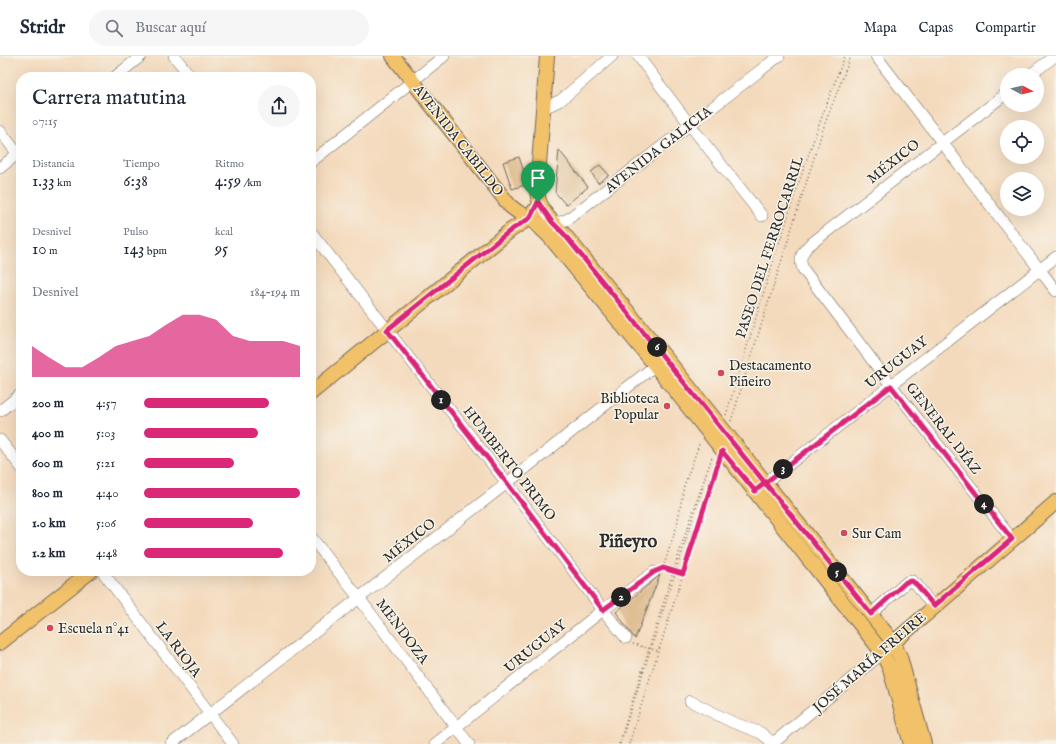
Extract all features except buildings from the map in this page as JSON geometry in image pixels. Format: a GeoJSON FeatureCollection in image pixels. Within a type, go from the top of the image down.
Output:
{"type":"FeatureCollection","features":[{"type":"Feature","properties":{"kind":"main road","name":"AVENIDA CABILDO"},"geometry":{"type":"LineString","coordinates":[[393,56],[510,206],[530,218],[549,236],[660,361]]}},
{"type":"Feature","properties":{"kind":"main road"},"geometry":{"type":"LineString","coordinates":[[547,56],[542,109],[537,191],[538,202],[660,361],[718,442],[760,487],[871,614],[893,642],[900,657],[924,744]]}},
{"type":"Feature","properties":{"kind":"main road"},"geometry":{"type":"LineString","coordinates":[[316,389],[511,230],[530,218],[538,202]]}},
{"type":"Feature","properties":{"kind":"main road"},"geometry":{"type":"LineString","coordinates":[[760,487],[882,652],[890,669],[910,744]]}},
{"type":"Feature","properties":{"kind":"main road","name":"JOSÉ MARÍA FREIRE"},"geometry":{"type":"LineString","coordinates":[[882,652],[1056,502]]}},
{"type":"Feature","properties":{"kind":"main road"},"geometry":{"type":"LineString","coordinates":[[0,643],[85,576]]}},
{"type":"Feature","properties":{"kind":"street"},"geometry":{"type":"LineString","coordinates":[[121,72],[141,56]]}},
{"type":"Feature","properties":{"kind":"street"},"geometry":{"type":"LineString","coordinates":[[174,56],[187,72]]}},
{"type":"Feature","properties":{"kind":"street"},"geometry":{"type":"LineString","coordinates":[[316,158],[444,56]]}},
{"type":"Feature","properties":{"kind":"street"},"geometry":{"type":"LineString","coordinates":[[542,109],[561,100],[612,56]]}},
{"type":"Feature","properties":{"kind":"street"},"geometry":{"type":"LineString","coordinates":[[638,56],[762,216]]}},
{"type":"Feature","properties":{"kind":"street","name":"AVENIDA GALICIA"},"geometry":{"type":"LineString","coordinates":[[530,218],[552,222],[560,222],[568,219],[779,56]]}},
{"type":"Feature","properties":{"kind":"street"},"geometry":{"type":"LineString","coordinates":[[876,56],[1056,292]]}},
{"type":"Feature","properties":{"kind":"street"},"geometry":{"type":"LineString","coordinates":[[1039,68],[1055,56]]}},
{"type":"Feature","properties":{"kind":"street","name":"MÉXICO"},"geometry":{"type":"LineString","coordinates":[[801,257],[808,246],[1000,98]]}},
{"type":"Feature","properties":{"kind":"street"},"geometry":{"type":"LineString","coordinates":[[0,131],[16,149]]}},
{"type":"Feature","properties":{"kind":"street"},"geometry":{"type":"LineString","coordinates":[[0,168],[16,157]]}},
{"type":"Feature","properties":{"kind":"street","name":"HUMBERTO PRIMO"},"geometry":{"type":"LineString","coordinates":[[316,238],[626,638]]}},
{"type":"Feature","properties":{"kind":"street","name":"GENERAL DÍAZ"},"geometry":{"type":"LineString","coordinates":[[801,257],[800,262],[803,269],[891,386],[1012,539]]}},
{"type":"Feature","properties":{"kind":"street","name":"URUGUAY"},"geometry":{"type":"LineString","coordinates":[[760,487],[1056,257]]}},
{"type":"Feature","properties":{"kind":"street","name":"MÉXICO"},"geometry":{"type":"LineString","coordinates":[[171,744],[507,483],[660,361]]}},
{"type":"Feature","properties":{"kind":"street"},"geometry":{"type":"LineString","coordinates":[[0,411],[16,398]]}},
{"type":"Feature","properties":{"kind":"street"},"geometry":{"type":"LineString","coordinates":[[0,440],[16,461]]}},
{"type":"Feature","properties":{"kind":"street","name":"MENDOZA"},"geometry":{"type":"LineString","coordinates":[[316,544],[359,598],[470,744]]}},
{"type":"Feature","properties":{"kind":"street","name":"URUGUAY"},"geometry":{"type":"LineString","coordinates":[[435,744],[603,610],[658,570]]}},
{"type":"Feature","properties":{"kind":"street","name":"LA RIOJA"},"geometry":{"type":"LineString","coordinates":[[106,576],[233,744]]}},
{"type":"Feature","properties":{"kind":"street"},"geometry":{"type":"LineString","coordinates":[[871,614],[906,582],[912,581],[934,606]]}},
{"type":"Feature","properties":{"kind":"street","name":"JOSÉ MARÍA FREIRE"},"geometry":{"type":"LineString","coordinates":[[773,744],[882,652]]}},
{"type":"Feature","properties":{"kind":"street"},"geometry":{"type":"LineString","coordinates":[[690,701],[732,722],[761,734],[773,744]]}},
{"type":"Feature","properties":{"kind":"path","name":"PASEO DEL FERROCARRIL"},"geometry":{"type":"LineString","coordinates":[[629,744],[683,574],[718,442],[778,246],[785,229],[791,206],[817,128],[845,56]]}},
{"type":"Feature","properties":{"kind":"path"},"geometry":{"type":"LineString","coordinates":[[620,744],[674,571],[824,126],[851,56]]}},
{"type":"Feature","properties":{"kind":"path"},"geometry":{"type":"LineString","coordinates":[[683,574],[674,571],[658,570],[677,525],[684,486],[700,441],[718,442]]}},
{"type":"Feature","properties":{"kind":"path"},"geometry":{"type":"LineString","coordinates":[[620,744],[718,442]]}},
{"type":"Feature","properties":{"kind":"path"},"geometry":{"type":"LineString","coordinates":[[626,638],[635,646],[658,652]]}},
{"type":"Feature","properties":{"kind":"place","name":"Destacamento Piñeiro"},"geometry":{"type":"Point","coordinates":[721,373]}},
{"type":"Feature","properties":{"kind":"place","name":"Biblioteca Popular"},"geometry":{"type":"Point","coordinates":[667,406]}},
{"type":"Feature","properties":{"kind":"place","name":"Sur Cam"},"geometry":{"type":"Point","coordinates":[844,533]}},
{"type":"Feature","properties":{"kind":"place","name":"Escuela n°41"},"geometry":{"type":"Point","coordinates":[50,628]}},
{"type":"Feature","properties":{"kind":"district","name":"Piñeyro"},"geometry":{"type":"Point","coordinates":[628,541]}},
{"type":"Feature","properties":{"kind":"route"},"geometry":{"type":"LineString","coordinates":[[538,202],[530,218],[511,230],[387,330],[507,483],[603,610],[654,572],[663,568],[683,574],[722,451],[755,491],[765,483],[891,386],[1012,539],[934,606],[912,581],[906,582],[871,614],[765,483],[665,357],[564,234],[552,222],[538,202]]}}]}
